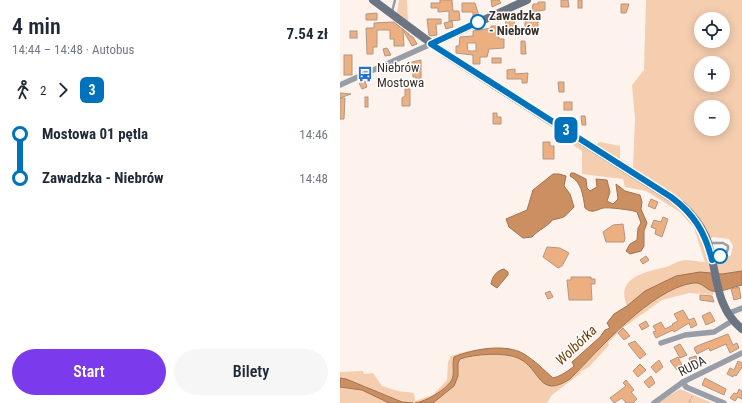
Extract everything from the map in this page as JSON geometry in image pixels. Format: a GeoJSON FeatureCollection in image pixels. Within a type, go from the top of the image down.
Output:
{"type":"FeatureCollection","features":[{"type":"Feature","properties":{"kind":"street"},"geometry":{"type":"LineString","coordinates":[[373,0],[428,46],[671,197],[691,214],[702,230],[708,243],[719,292],[730,318],[742,329]]}},
{"type":"Feature","properties":{"kind":"street"},"geometry":{"type":"LineString","coordinates":[[340,85],[526,0]]}},
{"type":"Feature","properties":{"kind":"street"},"geometry":{"type":"LineString","coordinates":[[661,343],[685,335],[714,332],[742,308]]}},
{"type":"Feature","properties":{"kind":"street","name":"RUDA"},"geometry":{"type":"LineString","coordinates":[[654,403],[683,382],[742,353]]}},
{"type":"Feature","properties":{"kind":"street"},"geometry":{"type":"LineString","coordinates":[[683,382],[686,387],[724,403]]}},
{"type":"Feature","properties":{"kind":"lane"},"geometry":{"type":"LineString","coordinates":[[391,14],[395,8],[395,0]]}},
{"type":"Feature","properties":{"kind":"lane"},"geometry":{"type":"LineString","coordinates":[[708,243],[723,243],[728,246],[726,253],[712,260]]}},
{"type":"Feature","properties":{"kind":"path"},"geometry":{"type":"LineString","coordinates":[[689,403],[694,390]]}},
{"type":"Feature","properties":{"kind":"shaded area"},"geometry":{"type":"Polygon","coordinates":[[[399,0],[407,0],[408,22],[397,13],[399,0]]]}},
{"type":"Feature","properties":{"kind":"shaded area"},"geometry":{"type":"Polygon","coordinates":[[[646,0],[742,0],[742,284],[722,291],[716,263],[731,255],[733,246],[729,239],[713,237],[704,244],[714,289],[713,295],[689,293],[662,300],[624,327],[608,343],[609,345],[589,367],[580,372],[581,373],[552,395],[547,403],[340,403],[340,372],[363,371],[364,374],[373,373],[382,386],[398,391],[414,393],[415,401],[433,395],[447,380],[448,362],[451,356],[477,349],[508,349],[524,354],[553,378],[574,366],[572,362],[600,337],[605,330],[610,328],[607,323],[614,314],[627,306],[624,296],[625,289],[628,283],[634,278],[649,271],[683,260],[705,262],[694,228],[680,212],[646,191],[625,187],[623,179],[582,174],[582,151],[573,145],[575,141],[595,145],[600,142],[620,146],[620,159],[633,167],[635,118],[632,85],[644,70],[646,0]]]}},
{"type":"Feature","properties":{"kind":"shaded area"},"geometry":{"type":"Polygon","coordinates":[[[571,173],[586,179],[587,188],[590,191],[597,187],[596,179],[607,180],[610,192],[607,201],[613,204],[618,199],[616,184],[625,191],[640,195],[642,202],[641,209],[647,223],[644,231],[644,246],[641,251],[630,254],[626,251],[630,244],[637,240],[638,228],[641,223],[637,212],[610,208],[603,208],[594,211],[587,210],[585,208],[583,194],[577,182],[570,176],[571,173]]]}},
{"type":"Feature","properties":{"kind":"shaded area"},"geometry":{"type":"Polygon","coordinates":[[[553,174],[566,176],[564,186],[570,194],[574,207],[565,216],[552,220],[532,237],[523,238],[509,227],[506,219],[527,210],[533,190],[553,174]]]}},
{"type":"Feature","properties":{"kind":"shaded area"},"geometry":{"type":"Polygon","coordinates":[[[504,269],[508,272],[508,275],[497,288],[491,284],[492,279],[497,272],[504,269]]]}},
{"type":"Feature","properties":{"kind":"shaded area"},"geometry":{"type":"Polygon","coordinates":[[[742,271],[742,285],[723,291],[712,291],[699,283],[693,283],[677,288],[660,296],[627,322],[570,379],[560,385],[552,386],[546,384],[526,363],[518,358],[489,354],[460,359],[458,363],[458,376],[454,386],[433,403],[415,403],[431,397],[448,385],[453,376],[454,357],[489,348],[517,351],[531,359],[553,378],[558,376],[574,366],[572,362],[600,337],[605,330],[610,328],[607,323],[614,314],[627,306],[645,291],[676,276],[700,272],[722,274],[742,271]]]}},
{"type":"Feature","properties":{"kind":"shaded area"},"geometry":{"type":"Polygon","coordinates":[[[340,378],[346,379],[402,402],[413,403],[389,403],[362,390],[340,387],[340,378]]]}},
{"type":"Feature","properties":{"kind":"shaded area"},"geometry":{"type":"Polygon","coordinates":[[[680,389],[712,403],[658,403],[680,389]]]}},
{"type":"Feature","properties":{"kind":"building"},"geometry":{"type":"Polygon","coordinates":[[[440,0],[452,0],[453,11],[459,11],[460,20],[449,21],[449,11],[438,12],[438,8],[431,8],[431,3],[440,3],[440,0]]]}},
{"type":"Feature","properties":{"kind":"building"},"geometry":{"type":"Polygon","coordinates":[[[491,0],[499,0],[501,3],[492,7],[491,0]]]}},
{"type":"Feature","properties":{"kind":"building"},"geometry":{"type":"Polygon","coordinates":[[[561,0],[568,0],[569,7],[561,7],[561,0]]]}},
{"type":"Feature","properties":{"kind":"building"},"geometry":{"type":"Polygon","coordinates":[[[578,0],[582,0],[582,8],[578,8],[578,0]]]}},
{"type":"Feature","properties":{"kind":"building"},"geometry":{"type":"Polygon","coordinates":[[[538,2],[545,2],[545,10],[532,12],[533,4],[538,4],[538,2]]]}},
{"type":"Feature","properties":{"kind":"building"},"geometry":{"type":"Polygon","coordinates":[[[462,3],[475,3],[479,16],[473,17],[473,12],[462,12],[462,3]]]}},
{"type":"Feature","properties":{"kind":"building"},"geometry":{"type":"Polygon","coordinates":[[[621,4],[629,4],[626,13],[621,13],[621,4]]]}},
{"type":"Feature","properties":{"kind":"building"},"geometry":{"type":"Polygon","coordinates":[[[377,13],[377,20],[366,20],[366,14],[377,13]]]}},
{"type":"Feature","properties":{"kind":"building"},"geometry":{"type":"Polygon","coordinates":[[[427,19],[441,19],[441,24],[436,24],[437,35],[429,35],[427,19]]]}},
{"type":"Feature","properties":{"kind":"building"},"geometry":{"type":"Polygon","coordinates":[[[508,19],[512,19],[514,23],[512,27],[508,27],[506,25],[506,21],[508,19]]]}},
{"type":"Feature","properties":{"kind":"building"},"geometry":{"type":"Polygon","coordinates":[[[525,19],[538,20],[538,27],[525,27],[525,19]]]}},
{"type":"Feature","properties":{"kind":"building"},"geometry":{"type":"Polygon","coordinates":[[[452,21],[453,27],[446,29],[444,23],[452,21]]]}},
{"type":"Feature","properties":{"kind":"building"},"geometry":{"type":"Polygon","coordinates":[[[394,22],[413,37],[417,44],[412,46],[403,30],[404,46],[394,46],[394,39],[390,39],[390,30],[377,30],[377,47],[373,47],[373,54],[367,54],[366,28],[374,28],[374,23],[394,22]]]}},
{"type":"Feature","properties":{"kind":"building"},"geometry":{"type":"Polygon","coordinates":[[[491,26],[498,26],[499,39],[504,39],[504,48],[489,49],[487,57],[480,57],[480,64],[473,64],[473,55],[456,53],[456,46],[459,46],[460,37],[473,36],[473,31],[491,28],[491,26]],[[467,43],[468,51],[476,51],[476,43],[467,43]]]}},
{"type":"Feature","properties":{"kind":"building"},"geometry":{"type":"Polygon","coordinates":[[[350,31],[357,31],[357,38],[350,38],[350,31]]]}},
{"type":"Feature","properties":{"kind":"building"},"geometry":{"type":"Polygon","coordinates":[[[521,41],[525,41],[526,54],[521,54],[521,41]]]}},
{"type":"Feature","properties":{"kind":"building"},"geometry":{"type":"Polygon","coordinates":[[[387,48],[391,55],[385,56],[383,49],[387,48]]]}},
{"type":"Feature","properties":{"kind":"building"},"geometry":{"type":"Polygon","coordinates":[[[344,55],[352,55],[352,75],[344,75],[344,55]]]}},
{"type":"Feature","properties":{"kind":"building"},"geometry":{"type":"Polygon","coordinates":[[[492,58],[501,58],[501,63],[492,63],[492,58]]]}},
{"type":"Feature","properties":{"kind":"building"},"geometry":{"type":"Polygon","coordinates":[[[421,60],[421,79],[416,79],[416,77],[413,77],[412,62],[421,60]]]}},
{"type":"Feature","properties":{"kind":"building"},"geometry":{"type":"Polygon","coordinates":[[[515,69],[515,74],[528,73],[527,83],[522,83],[522,79],[507,79],[507,70],[515,69]]]}},
{"type":"Feature","properties":{"kind":"building"},"geometry":{"type":"Polygon","coordinates":[[[365,81],[367,87],[362,89],[359,83],[365,81]]]}},
{"type":"Feature","properties":{"kind":"building"},"geometry":{"type":"Polygon","coordinates":[[[558,82],[564,82],[564,92],[559,92],[558,82]]]}},
{"type":"Feature","properties":{"kind":"building"},"geometry":{"type":"Polygon","coordinates":[[[405,89],[410,89],[410,106],[402,106],[402,98],[405,96],[405,89]]]}},
{"type":"Feature","properties":{"kind":"building"},"geometry":{"type":"Polygon","coordinates":[[[340,93],[351,94],[340,98],[340,93]]]}},
{"type":"Feature","properties":{"kind":"building"},"geometry":{"type":"Polygon","coordinates":[[[365,97],[368,97],[368,107],[365,107],[365,97]]]}},
{"type":"Feature","properties":{"kind":"building"},"geometry":{"type":"Polygon","coordinates":[[[340,98],[345,98],[344,119],[340,119],[340,98]]]}},
{"type":"Feature","properties":{"kind":"building"},"geometry":{"type":"Polygon","coordinates":[[[564,102],[572,102],[572,110],[564,110],[564,102]]]}},
{"type":"Feature","properties":{"kind":"building"},"geometry":{"type":"Polygon","coordinates":[[[493,113],[497,113],[497,117],[501,117],[501,124],[493,124],[493,113]]]}},
{"type":"Feature","properties":{"kind":"building"},"geometry":{"type":"Polygon","coordinates":[[[581,116],[585,116],[586,125],[582,125],[581,116]]]}},
{"type":"Feature","properties":{"kind":"building"},"geometry":{"type":"Polygon","coordinates":[[[543,142],[550,142],[550,146],[554,146],[554,159],[543,159],[543,142]]]}},
{"type":"Feature","properties":{"kind":"building"},"geometry":{"type":"Polygon","coordinates":[[[651,199],[658,202],[655,209],[648,206],[651,199]]]}},
{"type":"Feature","properties":{"kind":"building"},"geometry":{"type":"Polygon","coordinates":[[[663,217],[668,219],[662,237],[655,234],[656,229],[651,227],[654,220],[661,222],[663,217]]]}},
{"type":"Feature","properties":{"kind":"building"},"geometry":{"type":"Polygon","coordinates":[[[623,224],[625,238],[624,242],[606,242],[603,232],[613,225],[623,224]]]}},
{"type":"Feature","properties":{"kind":"building"},"geometry":{"type":"Polygon","coordinates":[[[547,247],[560,248],[569,253],[562,266],[558,268],[543,257],[547,247]]]}},
{"type":"Feature","properties":{"kind":"building"},"geometry":{"type":"Polygon","coordinates":[[[646,256],[649,260],[643,264],[640,260],[646,256]]]}},
{"type":"Feature","properties":{"kind":"building"},"geometry":{"type":"Polygon","coordinates":[[[571,277],[591,277],[591,279],[595,279],[595,284],[591,284],[592,300],[569,300],[567,280],[571,280],[571,277]]]}},
{"type":"Feature","properties":{"kind":"building"},"geometry":{"type":"Polygon","coordinates":[[[739,287],[741,298],[734,300],[731,289],[739,287]]]}},
{"type":"Feature","properties":{"kind":"building"},"geometry":{"type":"Polygon","coordinates":[[[550,291],[553,297],[548,299],[545,293],[550,291]]]}},
{"type":"Feature","properties":{"kind":"building"},"geometry":{"type":"Polygon","coordinates":[[[700,295],[712,296],[714,302],[700,300],[700,295]]]}},
{"type":"Feature","properties":{"kind":"building"},"geometry":{"type":"Polygon","coordinates":[[[683,310],[689,320],[694,318],[697,325],[691,328],[689,323],[674,332],[673,330],[656,338],[653,332],[656,331],[653,326],[661,322],[665,329],[673,325],[672,324],[678,321],[674,314],[683,310]]]}},
{"type":"Feature","properties":{"kind":"building"},"geometry":{"type":"Polygon","coordinates":[[[710,312],[715,321],[706,325],[702,316],[710,312]]]}},
{"type":"Feature","properties":{"kind":"building"},"geometry":{"type":"Polygon","coordinates":[[[646,321],[649,326],[642,330],[639,325],[646,321]]]}},
{"type":"Feature","properties":{"kind":"building"},"geometry":{"type":"Polygon","coordinates":[[[623,328],[630,336],[624,340],[618,333],[623,328]]]}},
{"type":"Feature","properties":{"kind":"building"},"geometry":{"type":"Polygon","coordinates":[[[728,334],[733,345],[737,343],[739,348],[730,353],[726,344],[710,351],[709,348],[697,354],[694,348],[697,346],[728,334]]]}},
{"type":"Feature","properties":{"kind":"building"},"geometry":{"type":"Polygon","coordinates":[[[635,341],[646,354],[640,359],[628,344],[635,341]]]}},
{"type":"Feature","properties":{"kind":"building"},"geometry":{"type":"Polygon","coordinates":[[[680,344],[687,355],[680,358],[674,347],[680,344]]]}},
{"type":"Feature","properties":{"kind":"building"},"geometry":{"type":"Polygon","coordinates":[[[696,356],[698,365],[692,367],[689,358],[696,356]]]}},
{"type":"Feature","properties":{"kind":"building"},"geometry":{"type":"Polygon","coordinates":[[[678,357],[683,367],[677,370],[670,361],[678,357]]]}},
{"type":"Feature","properties":{"kind":"building"},"geometry":{"type":"Polygon","coordinates":[[[659,360],[663,367],[656,373],[651,367],[659,360]]]}},
{"type":"Feature","properties":{"kind":"building"},"geometry":{"type":"Polygon","coordinates":[[[738,361],[742,363],[742,367],[736,376],[734,375],[733,377],[727,374],[730,368],[734,370],[738,361]]]}},
{"type":"Feature","properties":{"kind":"building"},"geometry":{"type":"Polygon","coordinates":[[[640,364],[646,370],[638,377],[633,371],[640,364]]]}},
{"type":"Feature","properties":{"kind":"building"},"geometry":{"type":"Polygon","coordinates":[[[651,376],[655,383],[649,388],[644,382],[651,376]]]}},
{"type":"Feature","properties":{"kind":"building"},"geometry":{"type":"Polygon","coordinates":[[[705,378],[726,389],[724,395],[702,385],[705,378]]]}},
{"type":"Feature","properties":{"kind":"building"},"geometry":{"type":"Polygon","coordinates":[[[626,380],[634,390],[631,392],[637,399],[633,403],[626,403],[622,398],[614,403],[610,398],[626,386],[623,383],[626,380]]]}},
{"type":"Feature","properties":{"kind":"building"},"geometry":{"type":"Polygon","coordinates":[[[739,389],[742,391],[742,399],[738,397],[735,401],[730,398],[734,393],[737,394],[739,389]]]}},
{"type":"Feature","properties":{"kind":"bus line","name":"3"},"geometry":{"type":"LineString","coordinates":[[478,22],[431,44],[682,205],[698,222],[708,243],[712,260],[720,256]]}},
{"type":"Feature","properties":{"kind":"place","name":"Zawadzka - Niebrów"},"geometry":{"type":"Point","coordinates":[478,22]}},
{"type":"Feature","properties":{"kind":"place","name":"Niebrów Mostowa"},"geometry":{"type":"Point","coordinates":[365,74]}},
{"type":"Feature","properties":{"kind":"water label","name":"Wolbórka"},"geometry":{"type":"Point","coordinates":[576,345]}}]}
